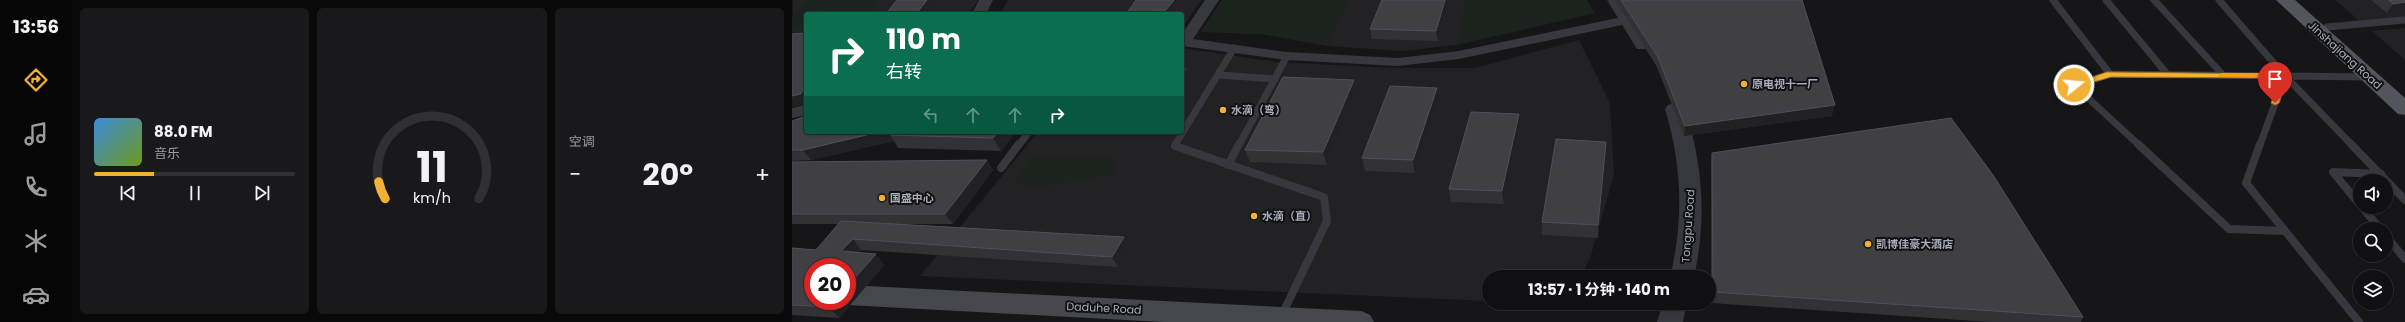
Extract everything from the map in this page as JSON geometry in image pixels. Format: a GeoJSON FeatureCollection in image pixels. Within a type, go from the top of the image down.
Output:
{"type":"FeatureCollection","features":[{"type":"Feature","properties":{"kind":"main road","name":"Jinshajiang Road"},"geometry":{"type":"LineString","coordinates":[[2285,0],[2405,109]]}},
{"type":"Feature","properties":{"kind":"main road","name":"Jinshajiang Road"},"geometry":{"type":"LineString","coordinates":[[2297,0],[2405,97]]}},
{"type":"Feature","properties":{"kind":"main road","name":"Daduhe Road"},"geometry":{"type":"LineString","coordinates":[[856,295],[1361,322]]}},
{"type":"Feature","properties":{"kind":"street"},"geometry":{"type":"LineString","coordinates":[[980,12],[986,0]]}},
{"type":"Feature","properties":{"kind":"street"},"geometry":{"type":"LineString","coordinates":[[1184,41],[1212,0]]}},
{"type":"Feature","properties":{"kind":"street"},"geometry":{"type":"LineString","coordinates":[[1615,0],[1653,61]]}},
{"type":"Feature","properties":{"kind":"street"},"geometry":{"type":"LineString","coordinates":[[1184,42],[1287,56],[1398,62],[1459,55],[1627,20]]}},
{"type":"Feature","properties":{"kind":"street","name":"Tongpu Road"},"geometry":{"type":"LineString","coordinates":[[1669,93],[1684,136],[1692,194],[1687,258],[1684,270]]}},
{"type":"Feature","properties":{"kind":"street"},"geometry":{"type":"LineString","coordinates":[[792,114],[804,111]]}},
{"type":"Feature","properties":{"kind":"street"},"geometry":{"type":"LineString","coordinates":[[1670,322],[1673,310]]}},
{"type":"Feature","properties":{"kind":"lane"},"geometry":{"type":"LineString","coordinates":[[2053,0],[2110,74]]}},
{"type":"Feature","properties":{"kind":"lane"},"geometry":{"type":"LineString","coordinates":[[2106,0],[2168,75]]}},
{"type":"Feature","properties":{"kind":"lane"},"geometry":{"type":"LineString","coordinates":[[2154,0],[2223,75]]}},
{"type":"Feature","properties":{"kind":"lane"},"geometry":{"type":"LineString","coordinates":[[2219,0],[2285,76],[2381,174]]}},
{"type":"Feature","properties":{"kind":"lane"},"geometry":{"type":"LineString","coordinates":[[2327,27],[2405,20]]}},
{"type":"Feature","properties":{"kind":"lane"},"geometry":{"type":"LineString","coordinates":[[1184,131],[1234,48]]}},
{"type":"Feature","properties":{"kind":"lane"},"geometry":{"type":"LineString","coordinates":[[1228,165],[1287,56]]}},
{"type":"Feature","properties":{"kind":"lane"},"geometry":{"type":"LineString","coordinates":[[2285,231],[2229,229],[2074,85],[2110,74],[2370,77]]}},
{"type":"Feature","properties":{"kind":"lane"},"geometry":{"type":"LineString","coordinates":[[1218,75],[1275,79]]}},
{"type":"Feature","properties":{"kind":"lane"},"geometry":{"type":"LineString","coordinates":[[2285,76],[2246,183],[2359,322]]}},
{"type":"Feature","properties":{"kind":"lane"},"geometry":{"type":"LineString","coordinates":[[1000,168],[1028,134]]}},
{"type":"Feature","properties":{"kind":"lane"},"geometry":{"type":"LineString","coordinates":[[1182,134],[1175,146],[1324,197],[1327,221],[1281,318]]}},
{"type":"Feature","properties":{"kind":"lane"},"geometry":{"type":"LineString","coordinates":[[2353,196],[2333,172],[2381,174]]}},
{"type":"Feature","properties":{"kind":"lane"},"geometry":{"type":"LineString","coordinates":[[2393,187],[2405,200]]}},
{"type":"Feature","properties":{"kind":"lane"},"geometry":{"type":"LineString","coordinates":[[2368,214],[2374,222]]}},
{"type":"Feature","properties":{"kind":"lane"},"geometry":{"type":"LineString","coordinates":[[2393,244],[2405,259]]}},
{"type":"Feature","properties":{"kind":"shaded area"},"geometry":{"type":"Polygon","coordinates":[[[793,0],[978,0],[970,12],[804,12],[804,39],[792,40],[793,0]]]}},
{"type":"Feature","properties":{"kind":"shaded area"},"geometry":{"type":"Polygon","coordinates":[[[808,0],[878,0],[869,12],[804,12],[804,28],[792,29],[792,17],[808,0]]]}},
{"type":"Feature","properties":{"kind":"shaded area"},"geometry":{"type":"Polygon","coordinates":[[[1008,0],[1201,0],[1184,25],[1184,12],[1001,12],[1008,0]]]}},
{"type":"Feature","properties":{"kind":"shaded area"},"geometry":{"type":"Polygon","coordinates":[[[1222,0],[1587,0],[1595,13],[1456,45],[1402,51],[1328,46],[1262,34],[1201,32],[1222,0]]]}},
{"type":"Feature","properties":{"kind":"shaded area"},"geometry":{"type":"Polygon","coordinates":[[[1222,0],[1349,0],[1328,46],[1262,34],[1201,32],[1222,0]]]}},
{"type":"Feature","properties":{"kind":"shaded area"},"geometry":{"type":"Polygon","coordinates":[[[1466,0],[1587,0],[1595,13],[1456,45],[1466,0]]]}},
{"type":"Feature","properties":{"kind":"shaded area"},"geometry":{"type":"Polygon","coordinates":[[[2335,0],[2405,0],[2405,19],[2362,23],[2335,0]]]}},
{"type":"Feature","properties":{"kind":"shaded area"},"geometry":{"type":"Polygon","coordinates":[[[2405,28],[2405,60],[2372,31],[2405,28]]]}},
{"type":"Feature","properties":{"kind":"shaded area"},"geometry":{"type":"Polygon","coordinates":[[[1579,40],[1610,103],[1614,175],[1591,255],[1584,270],[1482,270],[1482,301],[920,276],[1036,134],[1184,134],[1184,48],[1276,62],[1392,68],[1474,68],[1579,40]]]}},
{"type":"Feature","properties":{"kind":"shaded area"},"geometry":{"type":"Polygon","coordinates":[[[1032,155],[1115,158],[1114,174],[1035,188],[1014,182],[1032,155]]]}},
{"type":"Feature","properties":{"kind":"building"},"geometry":{"type":"Polygon","coordinates":[[[897,0],[927,0],[918,12],[888,12],[897,0]]]}},
{"type":"Feature","properties":{"kind":"building"},"geometry":{"type":"Polygon","coordinates":[[[1136,0],[1174,0],[1166,10],[1156,10],[1154,12],[1127,12],[1136,0]]]}},
{"type":"Feature","properties":{"kind":"building"},"geometry":{"type":"Polygon","coordinates":[[[1382,0],[1445,0],[1436,31],[1370,29],[1382,0]]]}},
{"type":"Feature","properties":{"kind":"building","name":"原电视十一厂"},"geometry":{"type":"Polygon","coordinates":[[[1621,0],[1802,0],[1835,105],[1685,126],[1658,57],[1621,0]]]}},
{"type":"Feature","properties":{"kind":"building"},"geometry":{"type":"Polygon","coordinates":[[[2389,0],[2405,0],[2405,2],[2393,4],[2389,0]]]}},
{"type":"Feature","properties":{"kind":"building"},"geometry":{"type":"Polygon","coordinates":[[[804,33],[804,86],[801,94],[792,96],[792,34],[804,33]]]}},
{"type":"Feature","properties":{"kind":"building"},"geometry":{"type":"Polygon","coordinates":[[[1283,77],[1354,80],[1323,152],[1245,150],[1283,77]]]}},
{"type":"Feature","properties":{"kind":"building"},"geometry":{"type":"Polygon","coordinates":[[[1390,86],[1437,88],[1413,160],[1362,158],[1390,86]]]}},
{"type":"Feature","properties":{"kind":"building"},"geometry":{"type":"Polygon","coordinates":[[[1471,112],[1519,114],[1502,191],[1449,189],[1471,112]]]}},
{"type":"Feature","properties":{"kind":"building"},"geometry":{"type":"Polygon","coordinates":[[[804,117],[804,134],[871,134],[803,150],[792,150],[792,121],[804,117]]]}},
{"type":"Feature","properties":{"kind":"building","name":"凯博佳豪大酒店"},"geometry":{"type":"Polygon","coordinates":[[[1951,118],[1993,175],[2083,317],[1716,292],[1716,270],[1713,270],[1712,153],[1951,118]]]}},
{"type":"Feature","properties":{"kind":"building"},"geometry":{"type":"Polygon","coordinates":[[[891,134],[996,134],[993,138],[890,135],[891,134]]]}},
{"type":"Feature","properties":{"kind":"building"},"geometry":{"type":"Polygon","coordinates":[[[1556,139],[1606,142],[1598,225],[1542,222],[1556,139]]]}},
{"type":"Feature","properties":{"kind":"building","name":"国盛中心"},"geometry":{"type":"Polygon","coordinates":[[[987,160],[945,214],[792,214],[792,162],[987,160]]]}},
{"type":"Feature","properties":{"kind":"building"},"geometry":{"type":"Polygon","coordinates":[[[841,221],[1124,237],[1112,257],[853,239],[841,251],[876,254],[856,277],[856,258],[804,258],[804,306],[792,305],[792,248],[816,250],[841,221]]]}},
{"type":"Feature","properties":{"kind":"slow traffic"},"geometry":{"type":"LineString","coordinates":[[2222,75],[2270,76]]}},
{"type":"Feature","properties":{"kind":"place","name":"原电视十一厂"},"geometry":{"type":"Point","coordinates":[1744,84]}},
{"type":"Feature","properties":{"kind":"place","name":"水滴（弯）"},"geometry":{"type":"Point","coordinates":[1223,110]}},
{"type":"Feature","properties":{"kind":"place","name":"国盛中心"},"geometry":{"type":"Point","coordinates":[882,198]}},
{"type":"Feature","properties":{"kind":"place","name":"水滴（直）"},"geometry":{"type":"Point","coordinates":[1254,216]}},
{"type":"Feature","properties":{"kind":"place","name":"凯博佳豪大酒店"},"geometry":{"type":"Point","coordinates":[1868,244]}},
{"type":"Feature","properties":{"kind":"route"},"geometry":{"type":"LineString","coordinates":[[2074,85],[2110,74],[2285,76],[2275,103]]}}]}
